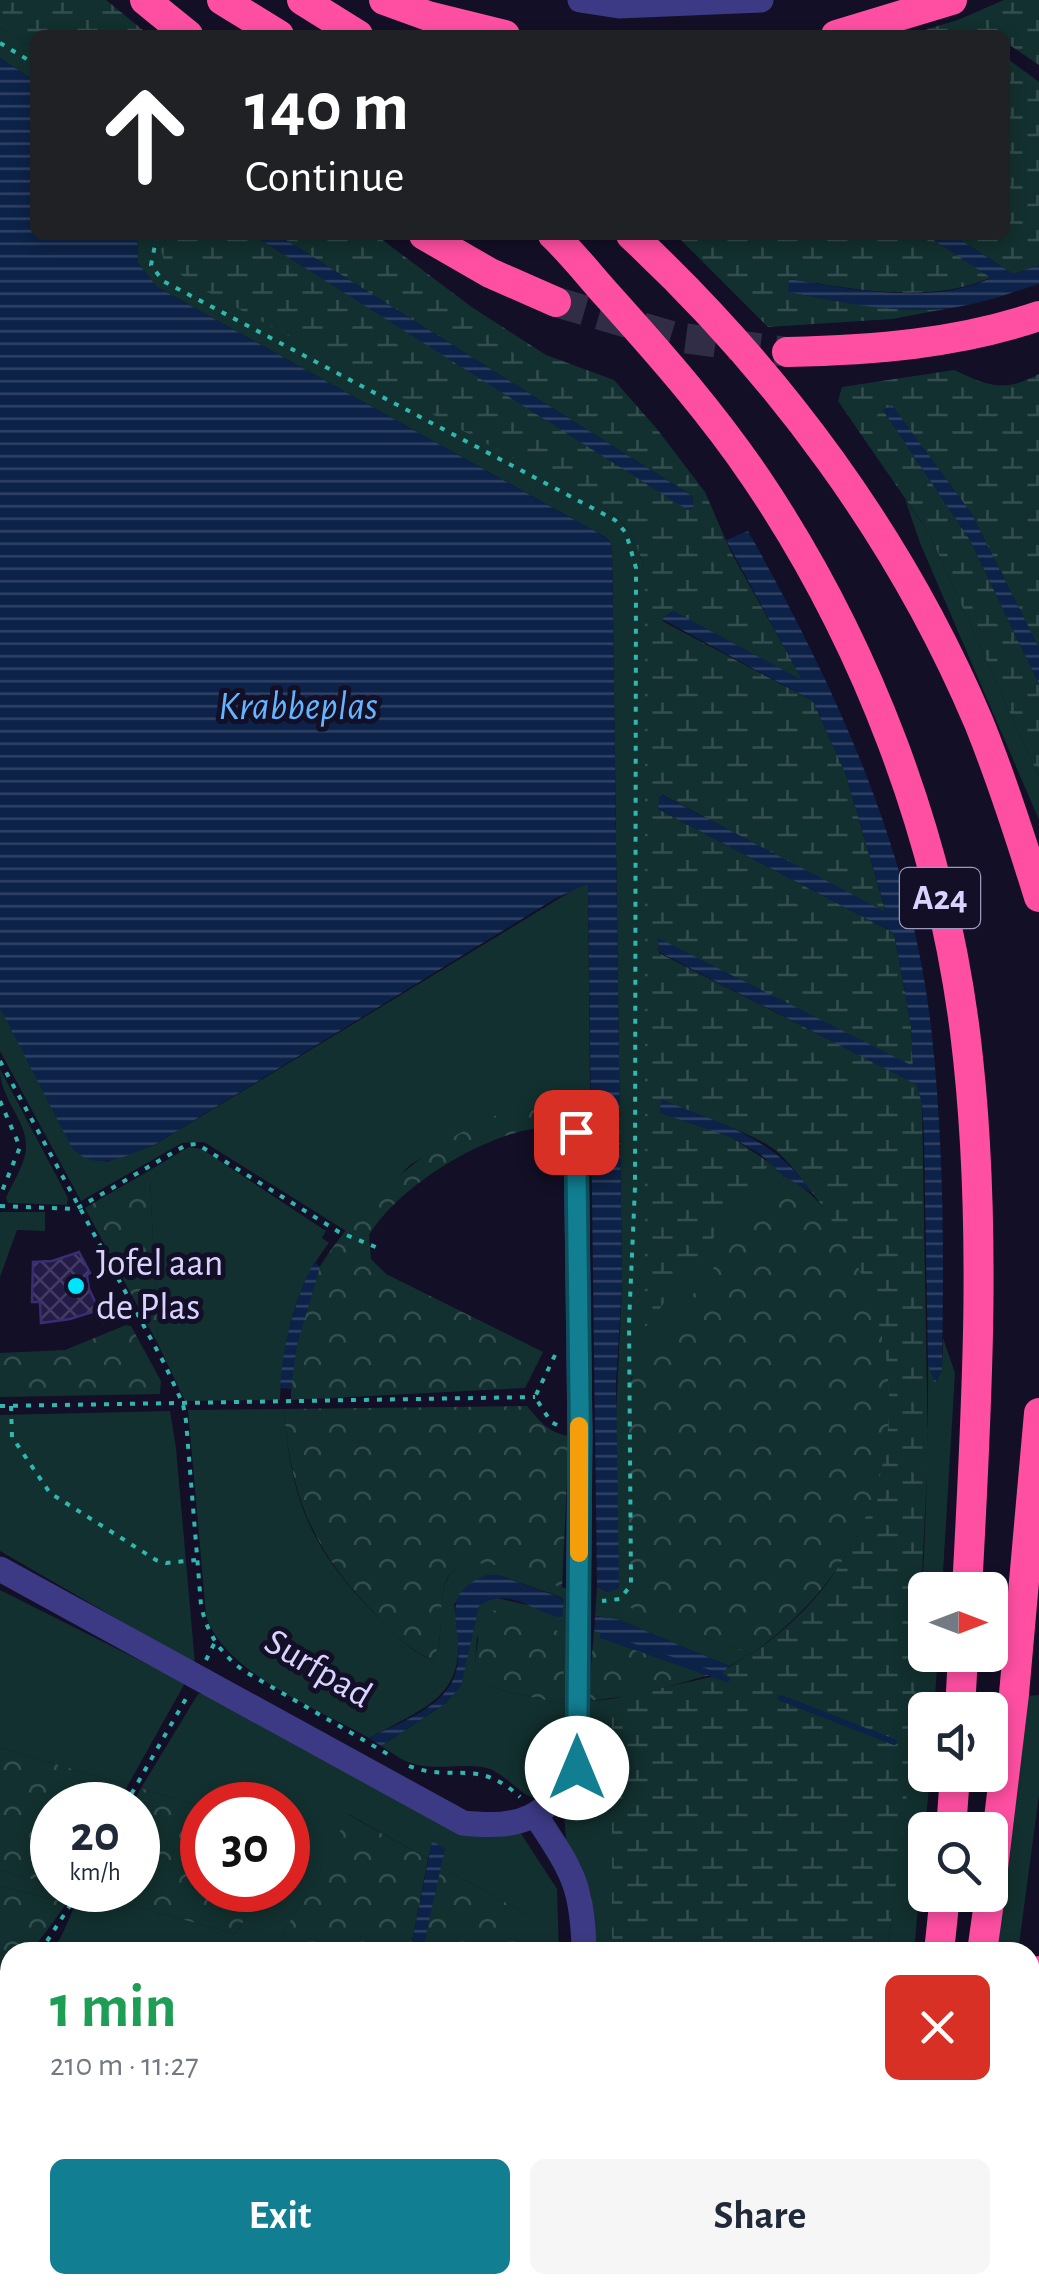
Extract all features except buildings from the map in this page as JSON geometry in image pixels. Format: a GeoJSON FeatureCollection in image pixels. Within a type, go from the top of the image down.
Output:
{"type":"FeatureCollection","features":[{"type":"Feature","properties":{"kind":"highway"},"geometry":{"type":"LineString","coordinates":[[145,0],[182,30]]}},
{"type":"Feature","properties":{"kind":"highway"},"geometry":{"type":"LineString","coordinates":[[222,0],[271,30]]}},
{"type":"Feature","properties":{"kind":"highway"},"geometry":{"type":"LineString","coordinates":[[302,0],[350,30]]}},
{"type":"Feature","properties":{"kind":"highway"},"geometry":{"type":"LineString","coordinates":[[384,0],[485,30]]}},
{"type":"Feature","properties":{"kind":"highway"},"geometry":{"type":"LineString","coordinates":[[853,30],[952,0]]}},
{"type":"Feature","properties":{"kind":"highway"},"geometry":{"type":"LineString","coordinates":[[433,240],[556,302]]}},
{"type":"Feature","properties":{"kind":"highway","name":"A24"},"geometry":{"type":"LineString","coordinates":[[557,240],[692,392],[774,507],[813,572],[862,670],[915,811],[954,964],[965,1030],[975,1142],[977,1328],[968,1572]]}},
{"type":"Feature","properties":{"kind":"highway","name":"A24"},"geometry":{"type":"LineString","coordinates":[[636,240],[716,320],[763,374],[860,502],[949,659],[979,725],[1039,897]]}},
{"type":"Feature","properties":{"kind":"highway"},"geometry":{"type":"LineString","coordinates":[[787,352],[870,350],[964,337],[1039,316]]}},
{"type":"Feature","properties":{"kind":"highway"},"geometry":{"type":"LineString","coordinates":[[1000,1812],[1039,1412]]}},
{"type":"Feature","properties":{"kind":"highway"},"geometry":{"type":"LineString","coordinates":[[939,1942],[943,1912]]}},
{"type":"Feature","properties":{"kind":"highway"},"geometry":{"type":"LineString","coordinates":[[983,1942],[988,1912]]}},
{"type":"Feature","properties":{"kind":"street"},"geometry":{"type":"LineString","coordinates":[[580,0],[619,6],[761,0]]}},
{"type":"Feature","properties":{"kind":"street"},"geometry":{"type":"LineString","coordinates":[[576,1132],[570,1346],[580,1436],[577,1768],[562,1794],[536,1816],[578,1887],[584,1914],[584,1942]]}},
{"type":"Feature","properties":{"kind":"street","name":"Surfpad"},"geometry":{"type":"LineString","coordinates":[[0,1569],[463,1823],[492,1826],[521,1823],[536,1816]]}},
{"type":"Feature","properties":{"kind":"path"},"geometry":{"type":"LineString","coordinates":[[0,43],[30,61]]}},
{"type":"Feature","properties":{"kind":"path"},"geometry":{"type":"LineString","coordinates":[[156,240],[151,265],[164,281],[615,520],[632,549],[636,568],[634,1187],[629,1323],[631,1585],[620,1599],[578,1600]]}},
{"type":"Feature","properties":{"kind":"path","name":"Surfpad"},"geometry":{"type":"LineString","coordinates":[[0,1061],[183,1404],[201,1606],[215,1642],[244,1672],[405,1764],[420,1770],[473,1771],[498,1778],[536,1816]]}},
{"type":"Feature","properties":{"kind":"path"},"geometry":{"type":"LineString","coordinates":[[0,1101],[20,1147],[0,1196]]}},
{"type":"Feature","properties":{"kind":"path"},"geometry":{"type":"LineString","coordinates":[[0,1206],[79,1208],[186,1145],[196,1144],[210,1149],[339,1232],[383,1250]]}},
{"type":"Feature","properties":{"kind":"path"},"geometry":{"type":"LineString","coordinates":[[102,1322],[135,1308]]}},
{"type":"Feature","properties":{"kind":"path"},"geometry":{"type":"LineString","coordinates":[[535,1397],[570,1346]]}},
{"type":"Feature","properties":{"kind":"path"},"geometry":{"type":"LineString","coordinates":[[0,1406],[535,1397]]}},
{"type":"Feature","properties":{"kind":"path"},"geometry":{"type":"LineString","coordinates":[[535,1397],[551,1422],[580,1436]]}},
{"type":"Feature","properties":{"kind":"path"},"geometry":{"type":"LineString","coordinates":[[11,1406],[12,1437],[50,1492],[156,1560],[197,1560]]}},
{"type":"Feature","properties":{"kind":"path"},"geometry":{"type":"LineString","coordinates":[[138,1782],[215,1642]]}},
{"type":"Feature","properties":{"kind":"path"},"geometry":{"type":"LineString","coordinates":[[46,1942],[66,1912]]}},
{"type":"Feature","properties":{"kind":"green space"},"geometry":{"type":"Polygon","coordinates":[[[0,0],[106,0],[143,30],[30,30],[30,46],[0,28],[0,0]]]}},
{"type":"Feature","properties":{"kind":"green space"},"geometry":{"type":"Polygon","coordinates":[[[1004,0],[1039,0],[1039,65],[1010,45],[1010,30],[924,30],[1004,0]]]}},
{"type":"Feature","properties":{"kind":"green space"},"geometry":{"type":"Polygon","coordinates":[[[0,28],[30,46],[30,78],[0,58],[0,28]]]}},
{"type":"Feature","properties":{"kind":"green space"},"geometry":{"type":"Polygon","coordinates":[[[1010,61],[1039,82],[1039,265],[1013,274],[961,240],[1010,240],[1010,61]]]}},
{"type":"Feature","properties":{"kind":"green space"},"geometry":{"type":"Polygon","coordinates":[[[137,240],[164,240],[605,508],[626,528],[638,551],[645,570],[645,1326],[770,1163],[784,1176],[631,1378],[628,1606],[751,1654],[729,1666],[617,1619],[595,1616],[597,1587],[608,1592],[622,1284],[612,546],[607,538],[157,287],[138,263],[137,240]]]}},
{"type":"Feature","properties":{"kind":"green space"},"geometry":{"type":"Polygon","coordinates":[[[165,240],[261,240],[690,509],[694,507],[692,496],[286,240],[383,240],[473,308],[546,355],[614,380],[705,492],[731,552],[803,681],[673,611],[662,619],[813,701],[846,775],[886,913],[661,794],[658,809],[894,933],[911,1025],[913,1067],[658,939],[659,953],[917,1085],[922,1103],[928,1454],[922,1572],[908,1572],[908,1672],[917,1674],[915,1692],[908,1692],[908,1780],[888,1942],[612,1942],[612,1699],[720,1675],[777,1635],[812,1601],[857,1535],[877,1486],[887,1436],[889,1386],[882,1336],[867,1288],[844,1240],[795,1171],[764,1143],[662,1100],[661,1113],[731,1137],[770,1163],[645,1328],[645,570],[635,543],[621,521],[605,508],[193,284],[164,261],[161,250],[165,240]]]}},
{"type":"Feature","properties":{"kind":"green space"},"geometry":{"type":"Polygon","coordinates":[[[681,240],[934,240],[992,277],[968,286],[918,293],[790,279],[789,292],[808,296],[886,308],[945,309],[892,319],[768,327],[681,240]]]}},
{"type":"Feature","properties":{"kind":"green space"},"geometry":{"type":"Polygon","coordinates":[[[954,370],[996,385],[1015,384],[1039,374],[1039,648],[971,513],[892,406],[883,410],[970,540],[1039,684],[1039,777],[929,533],[838,401],[842,387],[954,370]]]}},
{"type":"Feature","properties":{"kind":"green space"},"geometry":{"type":"Polygon","coordinates":[[[905,499],[929,533],[1039,777],[1039,820],[920,543],[905,499]]]}},
{"type":"Feature","properties":{"kind":"green space"},"geometry":{"type":"Polygon","coordinates":[[[588,884],[590,1084],[482,1122],[410,1165],[346,1231],[204,1142],[182,1143],[81,1201],[0,1051],[0,1008],[106,1162],[154,1145],[588,884]]]}},
{"type":"Feature","properties":{"kind":"green space"},"geometry":{"type":"Polygon","coordinates":[[[0,1069],[68,1198],[67,1205],[8,1203],[6,1198],[22,1165],[26,1145],[22,1126],[4,1090],[0,1069]]]}},
{"type":"Feature","properties":{"kind":"green space"},"geometry":{"type":"Polygon","coordinates":[[[590,1084],[591,1139],[566,1127],[537,1128],[482,1145],[404,1195],[369,1235],[371,1259],[386,1274],[543,1352],[525,1388],[291,1400],[293,1369],[309,1293],[321,1265],[353,1222],[413,1165],[458,1134],[507,1111],[590,1084]]]}},
{"type":"Feature","properties":{"kind":"green space"},"geometry":{"type":"Polygon","coordinates":[[[189,1147],[202,1149],[326,1231],[322,1238],[329,1243],[307,1279],[292,1317],[280,1400],[185,1401],[158,1344],[150,1180],[145,1173],[189,1147]]]}},
{"type":"Feature","properties":{"kind":"green space"},"geometry":{"type":"Polygon","coordinates":[[[145,1173],[150,1180],[158,1344],[85,1208],[145,1173]]]}},
{"type":"Feature","properties":{"kind":"green space"},"geometry":{"type":"Polygon","coordinates":[[[784,1176],[810,1193],[830,1216],[860,1269],[879,1324],[889,1378],[888,1431],[879,1482],[860,1531],[832,1576],[796,1617],[751,1654],[628,1607],[629,1386],[635,1370],[784,1176]]]}},
{"type":"Feature","properties":{"kind":"green space"},"geometry":{"type":"Polygon","coordinates":[[[0,1212],[45,1212],[45,1231],[17,1230],[0,1277],[0,1212]]]}},
{"type":"Feature","properties":{"kind":"green space"},"geometry":{"type":"Polygon","coordinates":[[[131,1326],[161,1381],[160,1394],[0,1397],[0,1353],[65,1350],[131,1326]]]}},
{"type":"Feature","properties":{"kind":"green space"},"geometry":{"type":"Polygon","coordinates":[[[943,1338],[955,1373],[943,1572],[923,1572],[928,1365],[936,1382],[942,1369],[943,1338]]]}},
{"type":"Feature","properties":{"kind":"green space"},"geometry":{"type":"Polygon","coordinates":[[[527,1406],[550,1429],[569,1436],[562,1588],[492,1564],[458,1568],[447,1579],[442,1598],[436,1652],[433,1660],[425,1657],[390,1630],[322,1547],[300,1498],[284,1409],[527,1406]]]}},
{"type":"Feature","properties":{"kind":"green space"},"geometry":{"type":"Polygon","coordinates":[[[284,1409],[299,1498],[321,1547],[355,1593],[403,1642],[425,1657],[433,1660],[437,1652],[443,1591],[451,1574],[464,1565],[501,1566],[573,1590],[575,1709],[563,1782],[540,1800],[487,1768],[418,1765],[381,1746],[446,1703],[479,1606],[493,1597],[527,1605],[563,1598],[498,1575],[487,1575],[454,1604],[458,1657],[444,1690],[414,1714],[369,1738],[275,1687],[231,1654],[206,1615],[188,1410],[284,1409]],[[477,1637],[474,1680],[564,1704],[477,1637]]]}},
{"type":"Feature","properties":{"kind":"green space"},"geometry":{"type":"Polygon","coordinates":[[[170,1411],[195,1664],[0,1551],[0,1415],[170,1411]]]}},
{"type":"Feature","properties":{"kind":"green space"},"geometry":{"type":"Polygon","coordinates":[[[0,1590],[185,1683],[130,1782],[118,1782],[0,1748],[0,1590]]]}},
{"type":"Feature","properties":{"kind":"green space"},"geometry":{"type":"Polygon","coordinates":[[[490,1610],[563,1633],[564,1704],[473,1680],[480,1623],[490,1610]]]}},
{"type":"Feature","properties":{"kind":"green space"},"geometry":{"type":"Polygon","coordinates":[[[594,1631],[720,1676],[706,1676],[637,1695],[588,1701],[594,1631]]]}},
{"type":"Feature","properties":{"kind":"green space"},"geometry":{"type":"Polygon","coordinates":[[[917,1672],[937,1672],[935,1692],[915,1692],[917,1672]]]}},
{"type":"Feature","properties":{"kind":"green space"},"geometry":{"type":"Polygon","coordinates":[[[205,1693],[452,1829],[520,1832],[557,1889],[559,1942],[528,1942],[528,1915],[440,1866],[432,1842],[428,1859],[350,1815],[310,1886],[310,1782],[180,1782],[180,1800],[160,1794],[160,1782],[145,1782],[198,1694],[205,1693]]]}},
{"type":"Feature","properties":{"kind":"green space"},"geometry":{"type":"Polygon","coordinates":[[[1039,1695],[1039,1795],[1019,1942],[996,1942],[1000,1912],[1008,1912],[1008,1848],[1027,1696],[1039,1695]]]}},
{"type":"Feature","properties":{"kind":"green space"},"geometry":{"type":"Polygon","coordinates":[[[612,1699],[612,1942],[594,1942],[591,1894],[566,1840],[564,1814],[588,1701],[612,1699]]]}},
{"type":"Feature","properties":{"kind":"green space"},"geometry":{"type":"Polygon","coordinates":[[[0,1748],[118,1782],[30,1782],[30,1879],[0,1870],[0,1748]]]}},
{"type":"Feature","properties":{"kind":"green space"},"geometry":{"type":"Polygon","coordinates":[[[908,1772],[908,1792],[928,1792],[927,1812],[908,1812],[908,1912],[918,1912],[915,1942],[888,1942],[908,1772]]]}},
{"type":"Feature","properties":{"kind":"green space"},"geometry":{"type":"Polygon","coordinates":[[[160,1794],[180,1800],[180,1912],[249,1912],[236,1934],[155,1912],[160,1912],[160,1794]]]}},
{"type":"Feature","properties":{"kind":"green space"},"geometry":{"type":"Polygon","coordinates":[[[349,1815],[428,1859],[412,1942],[279,1942],[295,1912],[310,1912],[310,1885],[349,1815]]]}},
{"type":"Feature","properties":{"kind":"green space"},"geometry":{"type":"Polygon","coordinates":[[[440,1866],[528,1915],[528,1942],[424,1942],[440,1866]]]}},
{"type":"Feature","properties":{"kind":"green space"},"geometry":{"type":"Polygon","coordinates":[[[0,1870],[30,1879],[30,1894],[0,1886],[0,1870]]]}},
{"type":"Feature","properties":{"kind":"green space"},"geometry":{"type":"Polygon","coordinates":[[[0,1886],[30,1894],[30,1912],[60,1912],[38,1942],[0,1942],[0,1886]]]}},
{"type":"Feature","properties":{"kind":"green space"},"geometry":{"type":"Polygon","coordinates":[[[72,1912],[155,1912],[236,1934],[249,1912],[295,1912],[279,1942],[58,1942],[72,1912]]]}},
{"type":"Feature","properties":{"kind":"water","name":"Krabbeplas"},"geometry":{"type":"Polygon","coordinates":[[[0,58],[30,78],[30,240],[137,240],[138,263],[157,287],[607,538],[612,546],[622,1284],[616,1383],[619,1588],[608,1592],[597,1587],[588,884],[556,898],[154,1145],[112,1160],[91,1160],[72,1148],[0,1008],[0,58]]]}},
{"type":"Feature","properties":{"kind":"water"},"geometry":{"type":"Polygon","coordinates":[[[261,240],[286,240],[692,496],[694,507],[686,509],[261,240]]]}},
{"type":"Feature","properties":{"kind":"water"},"geometry":{"type":"Polygon","coordinates":[[[934,240],[961,240],[1013,274],[1039,265],[1039,284],[942,309],[865,306],[788,292],[789,279],[917,293],[968,286],[991,278],[934,240]]]}},
{"type":"Feature","properties":{"kind":"water"},"geometry":{"type":"Polygon","coordinates":[[[892,405],[971,513],[1039,648],[1039,684],[970,540],[883,410],[892,405]]]}},
{"type":"Feature","properties":{"kind":"water"},"geometry":{"type":"Polygon","coordinates":[[[748,531],[810,648],[864,770],[906,896],[921,961],[931,1027],[941,1155],[942,1369],[935,1383],[928,1365],[924,1137],[917,1085],[659,952],[658,938],[913,1066],[911,1025],[894,933],[658,809],[660,794],[886,912],[846,775],[813,701],[662,619],[673,611],[802,680],[726,540],[748,531]]]}},
{"type":"Feature","properties":{"kind":"water"},"geometry":{"type":"Polygon","coordinates":[[[661,1100],[745,1134],[782,1159],[812,1193],[731,1137],[660,1113],[661,1100]]]}},
{"type":"Feature","properties":{"kind":"water"},"geometry":{"type":"Polygon","coordinates":[[[314,1262],[320,1267],[297,1345],[291,1389],[280,1388],[291,1323],[314,1262]]]}},
{"type":"Feature","properties":{"kind":"water"},"geometry":{"type":"Polygon","coordinates":[[[487,1575],[498,1575],[564,1599],[562,1618],[510,1599],[490,1600],[479,1606],[461,1686],[446,1703],[381,1746],[369,1738],[415,1715],[446,1692],[457,1665],[456,1606],[460,1594],[487,1575]]]}},
{"type":"Feature","properties":{"kind":"water"},"geometry":{"type":"Polygon","coordinates":[[[595,1616],[617,1619],[729,1666],[720,1676],[594,1631],[595,1616]]]}},
{"type":"Feature","properties":{"kind":"water"},"geometry":{"type":"Polygon","coordinates":[[[432,1841],[445,1849],[424,1942],[412,1942],[432,1841]]]}},
{"type":"Feature","properties":{"kind":"waterway"},"geometry":{"type":"LineString","coordinates":[[603,1636],[727,1679]]}},
{"type":"Feature","properties":{"kind":"waterway"},"geometry":{"type":"LineString","coordinates":[[781,1698],[894,1742]]}},
{"type":"Feature","properties":{"kind":"tunnel"},"geometry":{"type":"LineString","coordinates":[[556,302],[675,337],[787,352]]}},
{"type":"Feature","properties":{"kind":"slow traffic"},"geometry":{"type":"LineString","coordinates":[[579,1426],[579,1553]]}},
{"type":"Feature","properties":{"kind":"place","name":"Jofel aan de Plas"},"geometry":{"type":"Point","coordinates":[76,1286]}},
{"type":"Feature","properties":{"kind":"route"},"geometry":{"type":"LineString","coordinates":[[576,1132],[580,1436],[577,1768]]}}]}
